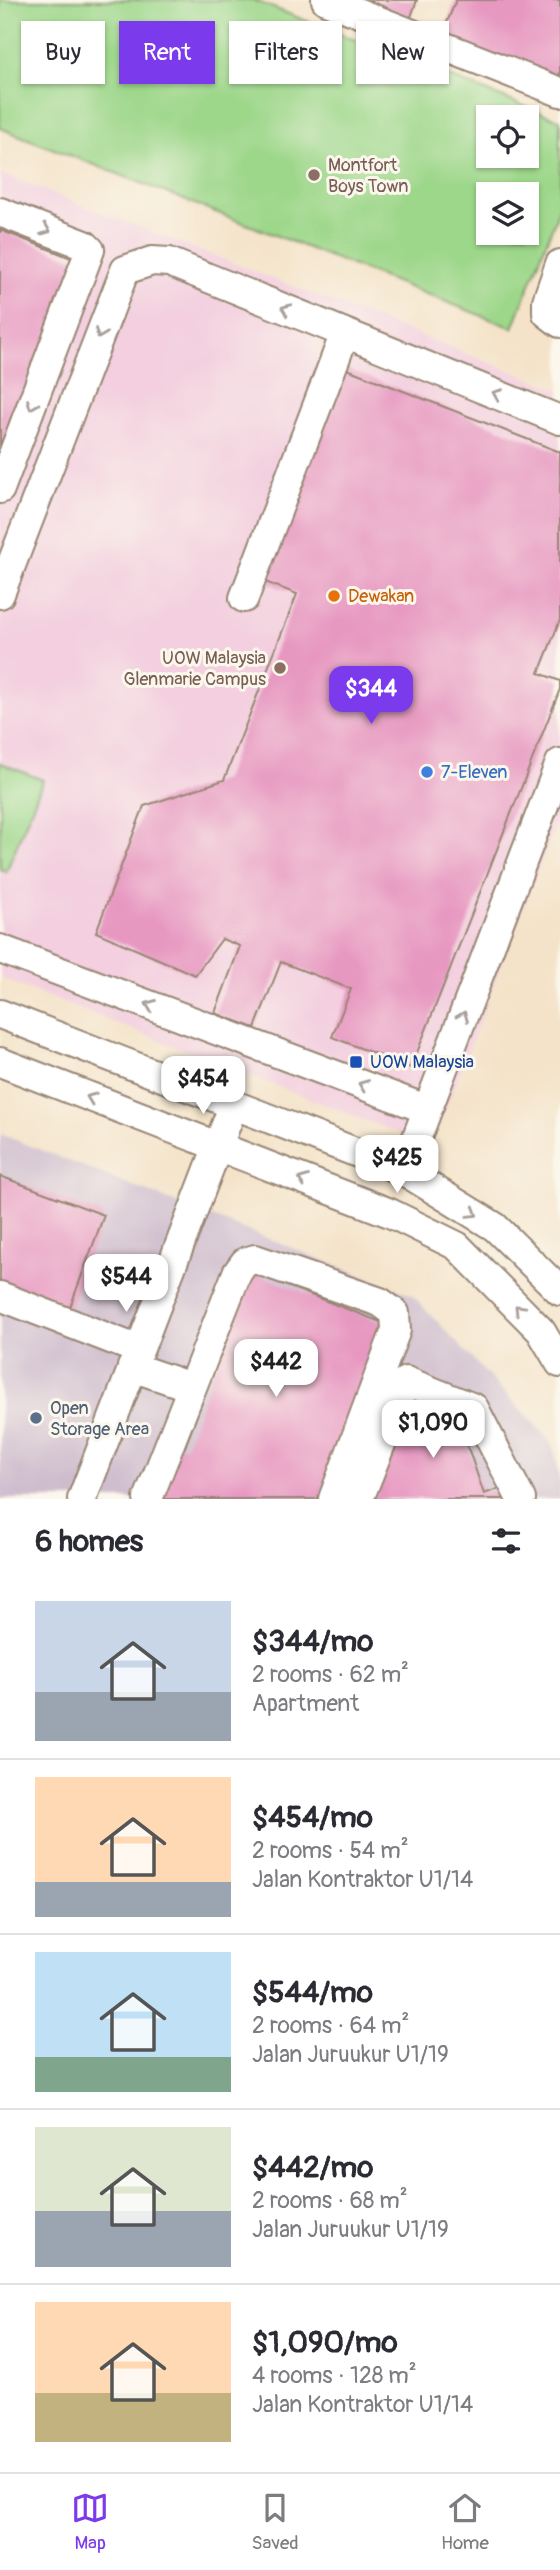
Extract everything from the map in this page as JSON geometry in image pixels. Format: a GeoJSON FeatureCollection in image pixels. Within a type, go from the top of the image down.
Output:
{"type":"FeatureCollection","features":[{"type":"Feature","properties":{"kind":"street"},"geometry":{"type":"LineString","coordinates":[[326,0],[560,92]]}},
{"type":"Feature","properties":{"kind":"street"},"geometry":{"type":"LineString","coordinates":[[0,212],[85,245],[90,250],[0,489]]}},
{"type":"Feature","properties":{"kind":"street"},"geometry":{"type":"LineString","coordinates":[[0,594],[125,270],[152,261],[169,262],[560,420]]}},
{"type":"Feature","properties":{"kind":"street"},"geometry":{"type":"LineString","coordinates":[[560,264],[547,301],[547,313],[560,323]]}},
{"type":"Feature","properties":{"kind":"street"},"geometry":{"type":"LineString","coordinates":[[244,598],[345,333]]}},
{"type":"Feature","properties":{"kind":"street"},"geometry":{"type":"LineString","coordinates":[[404,1171],[560,763]]}},
{"type":"Feature","properties":{"kind":"street"},"geometry":{"type":"LineString","coordinates":[[0,949],[426,1109]]}},
{"type":"Feature","properties":{"kind":"street"},"geometry":{"type":"LineString","coordinates":[[0,1014],[404,1171],[495,1227],[560,1291]]}},
{"type":"Feature","properties":{"kind":"street"},"geometry":{"type":"LineString","coordinates":[[0,1062],[390,1213],[457,1246],[541,1331],[560,1363]]}},
{"type":"Feature","properties":{"kind":"street"},"geometry":{"type":"LineString","coordinates":[[82,1499],[234,1104]]}},
{"type":"Feature","properties":{"kind":"street"},"geometry":{"type":"LineString","coordinates":[[148,1499],[237,1273],[245,1262],[256,1259],[380,1303],[395,1313],[396,1330],[334,1499]]}},
{"type":"Feature","properties":{"kind":"street"},"geometry":{"type":"LineString","coordinates":[[0,1296],[136,1358],[191,1387]]}},
{"type":"Feature","properties":{"kind":"street"},"geometry":{"type":"LineString","coordinates":[[359,1499],[406,1381],[474,1408],[522,1499]]}},
{"type":"Feature","properties":{"kind":"shaded area","name":"UOW Malaysia Glenmarie Campus"},"geometry":{"type":"Polygon","coordinates":[[[0,173],[560,390],[560,813],[438,1129],[430,1126],[423,1143],[0,978],[0,173]]]}},
{"type":"Feature","properties":{"kind":"shaded area"},"geometry":{"type":"Polygon","coordinates":[[[0,1134],[412,1295],[553,1444],[560,1482],[560,1499],[0,1499],[0,1134]]]}},
{"type":"Feature","properties":{"kind":"green space"},"geometry":{"type":"Polygon","coordinates":[[[0,0],[253,0],[307,21],[229,21],[229,84],[342,84],[342,35],[356,40],[356,84],[449,84],[449,77],[522,105],[476,105],[476,168],[539,168],[539,112],[560,120],[560,207],[513,328],[0,128],[0,0]]]}},
{"type":"Feature","properties":{"kind":"green space"},"geometry":{"type":"Polygon","coordinates":[[[0,763],[43,780],[6,872],[0,869],[0,763]]]}},
{"type":"Feature","properties":{"kind":"building"},"geometry":{"type":"Polygon","coordinates":[[[344,0],[417,0],[409,21],[398,21],[344,0]]]}},
{"type":"Feature","properties":{"kind":"building"},"geometry":{"type":"Polygon","coordinates":[[[456,0],[560,0],[560,87],[449,44],[448,21],[456,0]]]}},
{"type":"Feature","properties":{"kind":"building"},"geometry":{"type":"Polygon","coordinates":[[[0,230],[79,261],[0,462],[0,230]]]}},
{"type":"Feature","properties":{"kind":"building"},"geometry":{"type":"Polygon","coordinates":[[[347,369],[560,452],[560,620],[539,673],[560,681],[560,689],[411,1068],[332,1037],[351,989],[281,962],[255,1028],[215,1013],[240,946],[222,939],[195,975],[96,932],[144,806],[224,780],[297,594],[265,582],[347,369]]]}},
{"type":"Feature","properties":{"kind":"building"},"geometry":{"type":"Polygon","coordinates":[[[0,1176],[104,1215],[69,1310],[0,1284],[0,1176]]]}},
{"type":"Feature","properties":{"kind":"building"},"geometry":{"type":"Polygon","coordinates":[[[251,1272],[386,1324],[320,1499],[156,1499],[177,1444],[185,1447],[251,1272]]]}},
{"type":"Feature","properties":{"kind":"building"},"geometry":{"type":"Polygon","coordinates":[[[411,1399],[455,1410],[484,1494],[510,1485],[517,1499],[375,1499],[411,1399]]]}},
{"type":"Feature","properties":{"kind":"place","name":"Montfort Boys Town"},"geometry":{"type":"Point","coordinates":[314,175]}},
{"type":"Feature","properties":{"kind":"place","name":"Dewakan"},"geometry":{"type":"Point","coordinates":[334,596]}},
{"type":"Feature","properties":{"kind":"place","name":"UOW Malaysia Glenmarie Campus"},"geometry":{"type":"Point","coordinates":[280,668]}},
{"type":"Feature","properties":{"kind":"place","name":"7-Eleven"},"geometry":{"type":"Point","coordinates":[427,772]}},
{"type":"Feature","properties":{"kind":"place","name":"UOW Malaysia"},"geometry":{"type":"Point","coordinates":[356,1062]}},
{"type":"Feature","properties":{"kind":"place","name":"Open Storage Area"},"geometry":{"type":"Point","coordinates":[36,1418]}}]}
